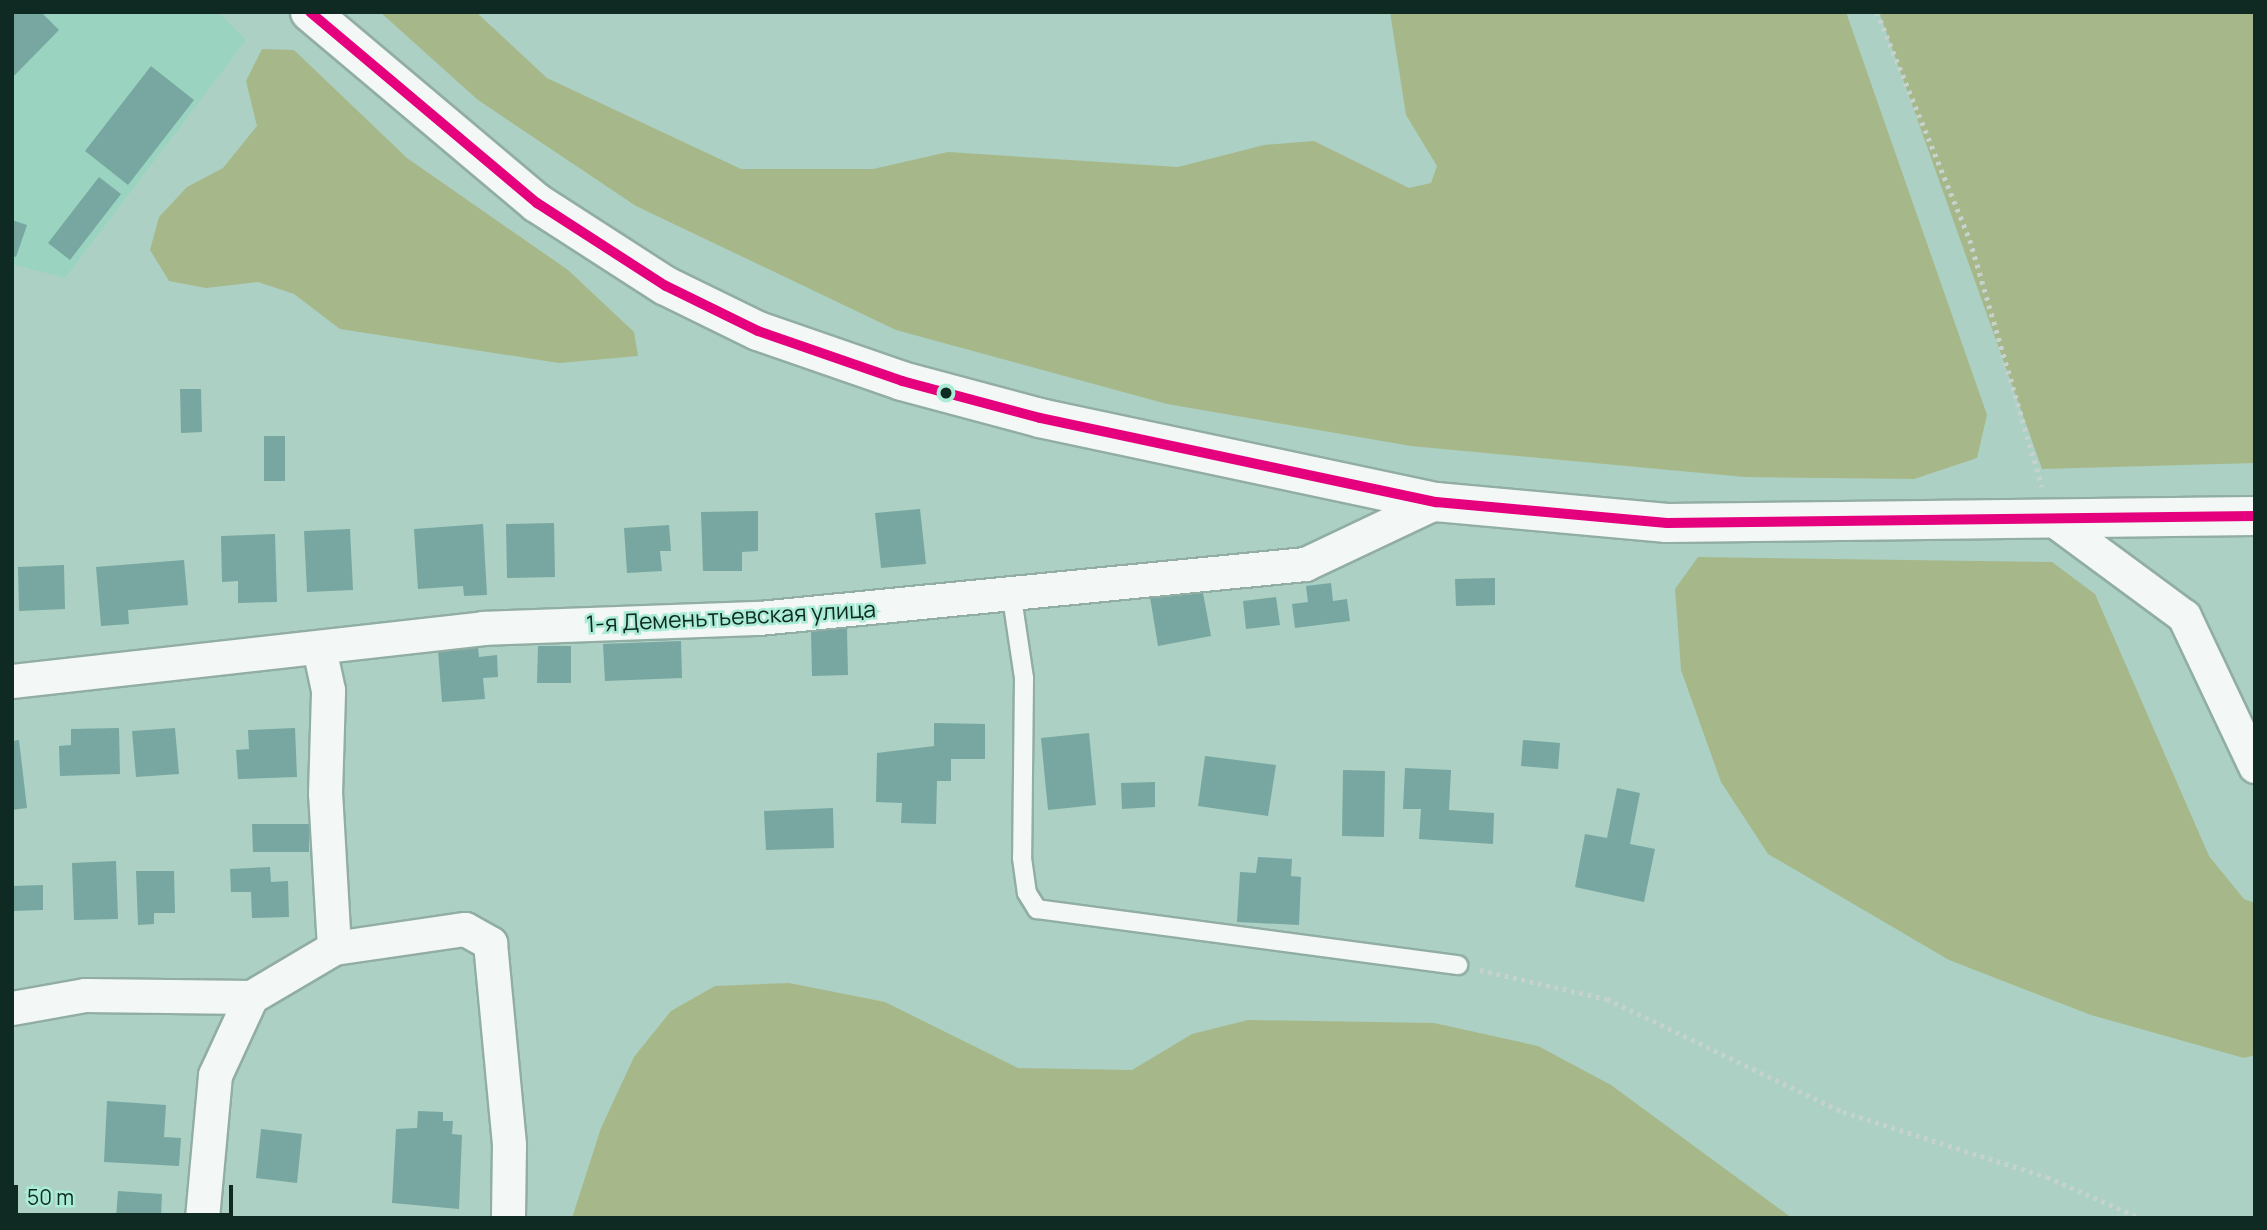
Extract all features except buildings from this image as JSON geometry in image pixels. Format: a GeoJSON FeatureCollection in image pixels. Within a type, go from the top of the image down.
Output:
{"type":"FeatureCollection","features":[{"type":"Feature","properties":{"kind":"highway"},"geometry":{"type":"LineString","coordinates":[[310,12],[537,203],[666,286],[758,331],[902,381],[1040,418],[1436,502],[1667,523],[2255,516]]}},
{"type":"Feature","properties":{"kind":"street","name":"1-я Деменьтьевская улица"},"geometry":{"type":"LineString","coordinates":[[12,681],[483,628],[759,618],[1305,564],[1436,502]]}},
{"type":"Feature","properties":{"kind":"street"},"geometry":{"type":"LineString","coordinates":[[2051,518],[2184,615],[2255,766]]}},
{"type":"Feature","properties":{"kind":"street"},"geometry":{"type":"LineString","coordinates":[[320,648],[328,690],[325,794],[334,948]]}},
{"type":"Feature","properties":{"kind":"street"},"geometry":{"type":"LineString","coordinates":[[12,1008],[85,995],[251,997],[334,948],[465,929],[489,943],[509,1145],[508,1218]]}},
{"type":"Feature","properties":{"kind":"street"},"geometry":{"type":"LineString","coordinates":[[202,1218],[215,1075],[251,997]]}},
{"type":"Feature","properties":{"kind":"lane"},"geometry":{"type":"LineString","coordinates":[[1011,591],[1024,678],[1022,859],[1027,893],[1037,909],[1458,965]]}},
{"type":"Feature","properties":{"kind":"path"},"geometry":{"type":"LineString","coordinates":[[1877,12],[1970,240],[2051,518]]}},
{"type":"Feature","properties":{"kind":"path"},"geometry":{"type":"LineString","coordinates":[[1458,965],[1607,999],[1843,1112],[2047,1177],[2141,1218]]}},
{"type":"Feature","properties":{"kind":"shaded area"},"geometry":{"type":"Polygon","coordinates":[[[12,12],[218,12],[246,40],[65,278],[12,264],[12,12]]]}},
{"type":"Feature","properties":{"kind":"shaded area"},"geometry":{"type":"Polygon","coordinates":[[[380,12],[476,12],[547,78],[741,169],[873,169],[948,152],[1178,167],[1264,145],[1314,141],[1409,188],[1431,183],[1437,166],[1406,115],[1390,12],[1846,12],[1987,415],[1977,458],[1914,479],[1745,477],[1411,446],[1167,404],[896,330],[636,206],[478,100],[380,12]]]}},
{"type":"Feature","properties":{"kind":"shaded area"},"geometry":{"type":"Polygon","coordinates":[[[1879,12],[2255,12],[2255,463],[2042,469],[1879,12]]]}},
{"type":"Feature","properties":{"kind":"shaded area"},"geometry":{"type":"Polygon","coordinates":[[[262,49],[294,50],[407,158],[568,270],[634,332],[638,356],[559,363],[340,329],[294,294],[258,282],[206,288],[169,281],[150,250],[159,217],[187,187],[223,168],[257,126],[246,81],[262,49]]]}},
{"type":"Feature","properties":{"kind":"shaded area"},"geometry":{"type":"Polygon","coordinates":[[[1698,557],[2052,562],[2095,594],[2209,856],[2244,899],[2255,903],[2255,1055],[2244,1058],[2091,1015],[1949,960],[1768,854],[1721,782],[1681,670],[1675,589],[1698,557]]]}},
{"type":"Feature","properties":{"kind":"shaded area"},"geometry":{"type":"Polygon","coordinates":[[[789,983],[885,1002],[1018,1068],[1132,1070],[1192,1034],[1248,1020],[1434,1023],[1538,1046],[1611,1085],[1792,1218],[572,1218],[601,1128],[634,1057],[671,1011],[715,986],[789,983]]]}},
{"type":"Feature","properties":{"kind":"transit line"},"geometry":{"type":"LineString","coordinates":[[310,12],[537,203],[666,286],[758,331],[902,381],[1040,418],[1436,502],[1667,523],[2255,516]]}}]}
